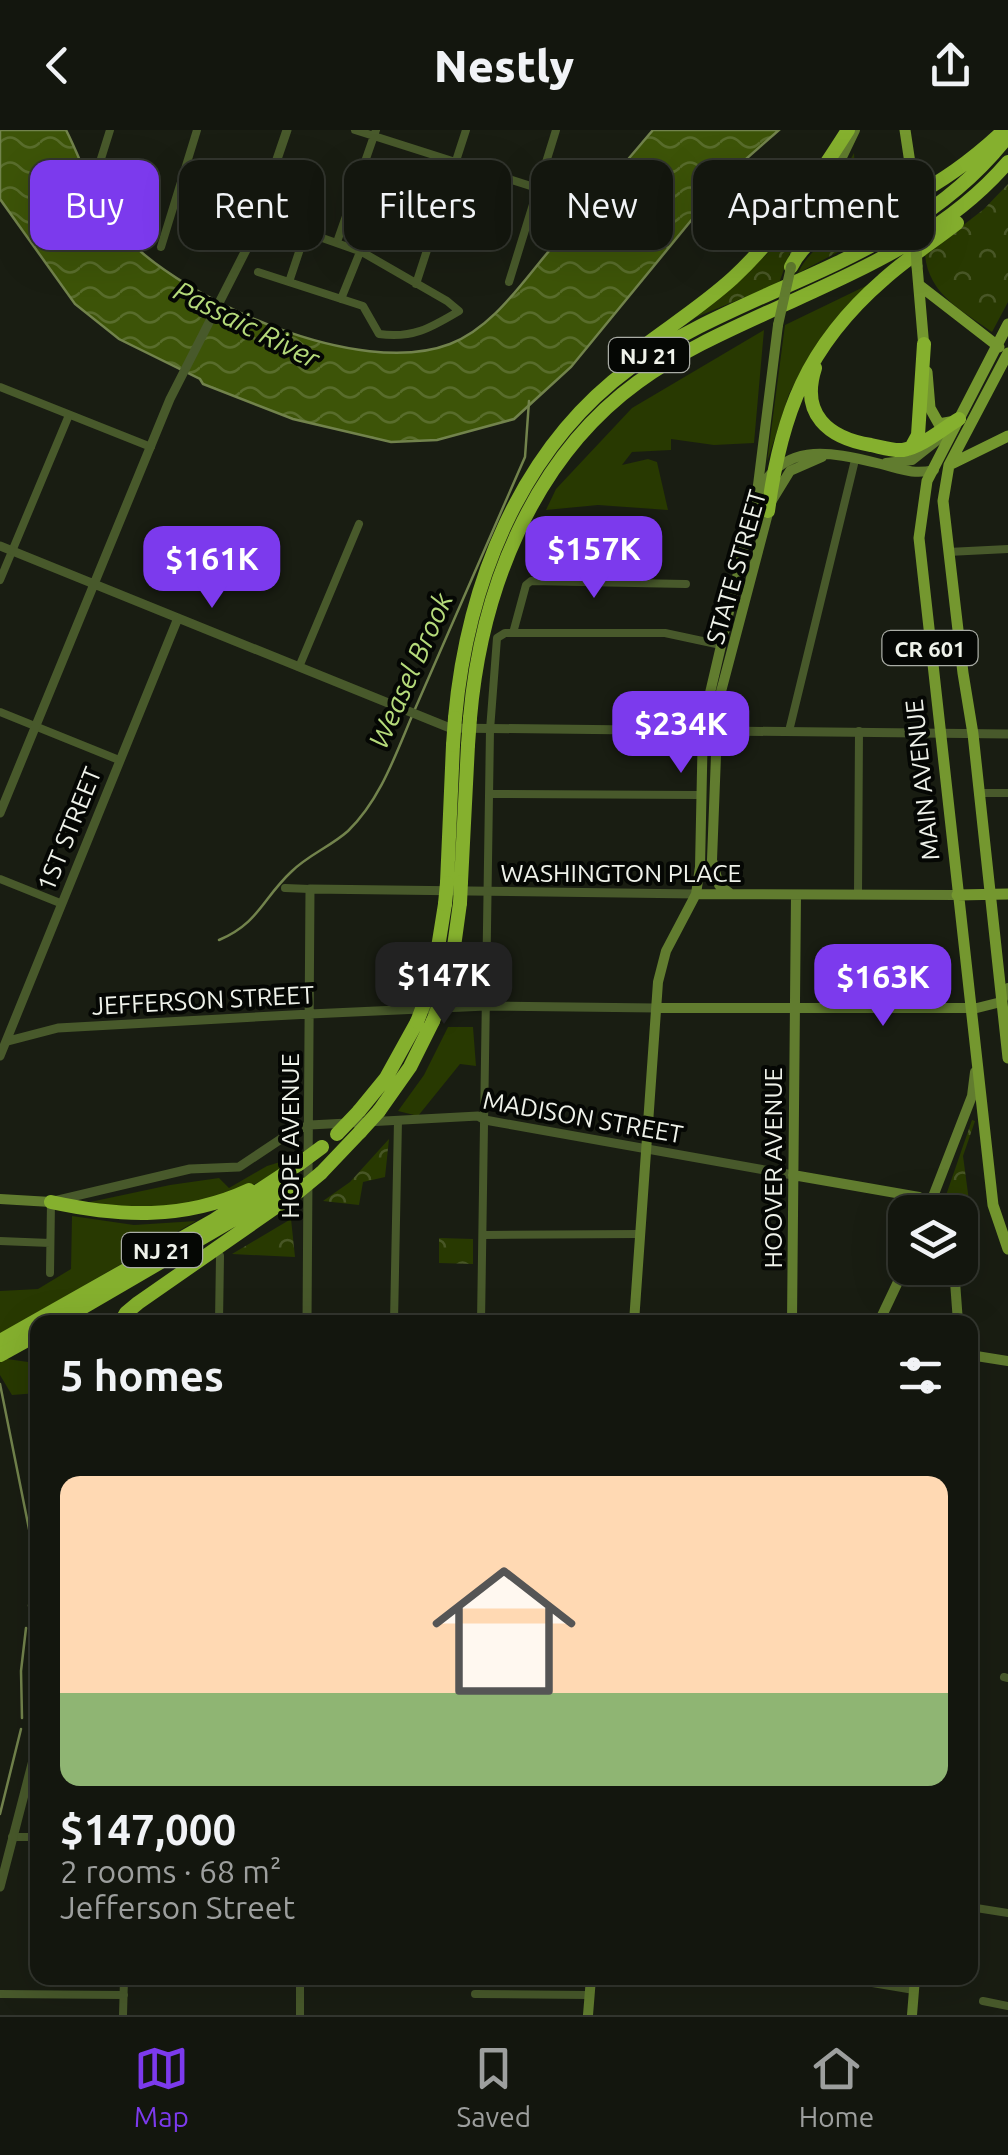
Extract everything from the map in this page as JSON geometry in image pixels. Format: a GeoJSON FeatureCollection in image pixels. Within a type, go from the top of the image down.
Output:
{"type":"FeatureCollection","features":[{"type":"Feature","properties":{"kind":"highway"},"geometry":{"type":"LineString","coordinates":[[533,475],[565,420],[592,389],[720,289],[761,250],[851,130]]}},
{"type":"Feature","properties":{"kind":"highway"},"geometry":{"type":"LineString","coordinates":[[791,267],[814,236],[922,192],[1006,133]]}},
{"type":"Feature","properties":{"kind":"highway","name":"NJ 21"},"geometry":{"type":"LineString","coordinates":[[47,1315],[225,1213],[338,1134],[392,1068],[416,1022],[433,1000],[452,961],[466,643],[478,594],[504,528],[533,475],[570,424],[628,369],[699,327],[838,263],[917,220],[962,186],[1006,133]]}},
{"type":"Feature","properties":{"kind":"highway"},"geometry":{"type":"LineString","coordinates":[[768,511],[775,467],[796,390],[818,354],[881,281],[969,211],[1008,164]]}},
{"type":"Feature","properties":{"kind":"highway","name":"NJ 21"},"geometry":{"type":"LineString","coordinates":[[463,718],[484,628],[508,553],[545,482],[594,420],[638,382],[695,347],[845,277],[926,234],[974,198],[1008,164]]}},
{"type":"Feature","properties":{"kind":"highway"},"geometry":{"type":"LineString","coordinates":[[850,314],[814,372],[811,396],[816,414],[833,433],[848,441],[895,450],[908,448],[959,419]]}},
{"type":"Feature","properties":{"kind":"highway"},"geometry":{"type":"LineString","coordinates":[[908,448],[918,435],[924,344]]}},
{"type":"Feature","properties":{"kind":"highway","name":"NJ 21"},"geometry":{"type":"LineString","coordinates":[[70,1315],[298,1187],[321,1169],[379,1111],[410,1067],[433,1021],[433,1000]]}},
{"type":"Feature","properties":{"kind":"highway"},"geometry":{"type":"LineString","coordinates":[[51,1202],[142,1214],[185,1212],[229,1198],[298,1164]]}},
{"type":"Feature","properties":{"kind":"highway"},"geometry":{"type":"LineString","coordinates":[[126,1315],[298,1187]]}},
{"type":"Feature","properties":{"kind":"highway","name":"NJ 21"},"geometry":{"type":"LineString","coordinates":[[0,1342],[30,1325]]}},
{"type":"Feature","properties":{"kind":"highway"},"geometry":{"type":"LineString","coordinates":[[0,1355],[30,1338]]}},
{"type":"Feature","properties":{"kind":"main road"},"geometry":{"type":"LineString","coordinates":[[756,500],[778,325],[791,267],[851,130]]}},
{"type":"Feature","properties":{"kind":"main road"},"geometry":{"type":"LineString","coordinates":[[904,130],[913,183],[933,418],[939,424],[959,419]]}},
{"type":"Feature","properties":{"kind":"main road"},"geometry":{"type":"LineString","coordinates":[[919,285],[1005,351]]}},
{"type":"Feature","properties":{"kind":"main road","name":"MAIN AVENUE"},"geometry":{"type":"LineString","coordinates":[[1008,324],[1005,351],[949,465],[943,497],[1008,1058]]}},
{"type":"Feature","properties":{"kind":"main road","name":"MAIN AVENUE"},"geometry":{"type":"LineString","coordinates":[[1005,351],[959,419],[932,470],[922,506],[919,538],[992,1206],[1006,1243]]}},
{"type":"Feature","properties":{"kind":"main road","name":"STATE STREET"},"geometry":{"type":"LineString","coordinates":[[880,464],[912,460],[936,444],[959,419]]}},
{"type":"Feature","properties":{"kind":"main road"},"geometry":{"type":"LineString","coordinates":[[949,465],[1008,436]]}},
{"type":"Feature","properties":{"kind":"main road","name":"STATE STREET"},"geometry":{"type":"LineString","coordinates":[[696,894],[700,867],[702,731],[756,500],[764,482],[775,467],[802,454],[880,464],[912,474],[949,465]]}},
{"type":"Feature","properties":{"kind":"main road","name":"STATE STREET"},"geometry":{"type":"LineString","coordinates":[[732,894],[719,886],[712,860],[718,703],[768,511],[779,486],[790,471],[814,459],[834,456]]}},
{"type":"Feature","properties":{"kind":"main road"},"geometry":{"type":"LineString","coordinates":[[634,1315],[660,970],[696,894]]}},
{"type":"Feature","properties":{"kind":"main road","name":"WASHINGTON PLACE"},"geometry":{"type":"LineString","coordinates":[[696,894],[957,895]]}},
{"type":"Feature","properties":{"kind":"main road","name":"HOOVER AVENUE"},"geometry":{"type":"LineString","coordinates":[[792,1315],[796,894]]}},
{"type":"Feature","properties":{"kind":"main road"},"geometry":{"type":"LineString","coordinates":[[957,895],[1008,894]]}},
{"type":"Feature","properties":{"kind":"main road"},"geometry":{"type":"LineString","coordinates":[[1001,1002],[1008,988]]}},
{"type":"Feature","properties":{"kind":"main road","name":"JEFFERSON STREET"},"geometry":{"type":"LineString","coordinates":[[657,1008],[970,1009],[1001,1002]]}},
{"type":"Feature","properties":{"kind":"main road"},"geometry":{"type":"LineString","coordinates":[[934,1195],[972,1096],[975,1049]]}},
{"type":"Feature","properties":{"kind":"main road","name":"MADISON STREET"},"geometry":{"type":"LineString","coordinates":[[793,1174],[908,1195]]}},
{"type":"Feature","properties":{"kind":"main road","name":"MADISON STREET"},"geometry":{"type":"LineString","coordinates":[[0,1199],[51,1202]]}},
{"type":"Feature","properties":{"kind":"main road"},"geometry":{"type":"LineString","coordinates":[[882,1315],[896,1285]]}},
{"type":"Feature","properties":{"kind":"main road"},"geometry":{"type":"LineString","coordinates":[[955,1285],[957,1315]]}},
{"type":"Feature","properties":{"kind":"main road"},"geometry":{"type":"LineString","coordinates":[[0,1342],[30,1342]]}},
{"type":"Feature","properties":{"kind":"main road"},"geometry":{"type":"LineString","coordinates":[[978,1356],[1008,1361]]}},
{"type":"Feature","properties":{"kind":"main road"},"geometry":{"type":"LineString","coordinates":[[588,2015],[590,1985]]}},
{"type":"Feature","properties":{"kind":"main road"},"geometry":{"type":"LineString","coordinates":[[912,2015],[914,1985]]}},
{"type":"Feature","properties":{"kind":"street"},"geometry":{"type":"LineString","coordinates":[[101,160],[110,130]]}},
{"type":"Feature","properties":{"kind":"street"},"geometry":{"type":"LineString","coordinates":[[160,246],[196,130]]}},
{"type":"Feature","properties":{"kind":"street"},"geometry":{"type":"LineString","coordinates":[[278,160],[287,130]]}},
{"type":"Feature","properties":{"kind":"street"},"geometry":{"type":"LineString","coordinates":[[355,130],[375,133],[450,160]]}},
{"type":"Feature","properties":{"kind":"street"},"geometry":{"type":"LineString","coordinates":[[457,160],[466,130]]}},
{"type":"Feature","properties":{"kind":"street"},"geometry":{"type":"LineString","coordinates":[[547,160],[556,130]]}},
{"type":"Feature","properties":{"kind":"street"},"geometry":{"type":"LineString","coordinates":[[337,242],[375,133]]}},
{"type":"Feature","properties":{"kind":"street"},"geometry":{"type":"LineString","coordinates":[[509,282],[531,211]]}},
{"type":"Feature","properties":{"kind":"street"},"geometry":{"type":"LineString","coordinates":[[258,272],[363,306],[371,325],[380,334],[426,332],[460,311],[360,252],[324,237]]}},
{"type":"Feature","properties":{"kind":"street"},"geometry":{"type":"LineString","coordinates":[[0,813],[179,382],[245,250]]}},
{"type":"Feature","properties":{"kind":"street"},"geometry":{"type":"LineString","coordinates":[[289,282],[300,250]]}},
{"type":"Feature","properties":{"kind":"street"},"geometry":{"type":"LineString","coordinates":[[416,284],[427,250]]}},
{"type":"Feature","properties":{"kind":"street"},"geometry":{"type":"LineString","coordinates":[[341,298],[360,252]]}},
{"type":"Feature","properties":{"kind":"street"},"geometry":{"type":"LineString","coordinates":[[0,387],[151,448]]}},
{"type":"Feature","properties":{"kind":"street"},"geometry":{"type":"LineString","coordinates":[[0,580],[69,415]]}},
{"type":"Feature","properties":{"kind":"street"},"geometry":{"type":"LineString","coordinates":[[789,731],[855,460]]}},
{"type":"Feature","properties":{"kind":"street"},"geometry":{"type":"LineString","coordinates":[[299,667],[359,524]]}},
{"type":"Feature","properties":{"kind":"street"},"geometry":{"type":"LineString","coordinates":[[0,546],[450,728],[1008,734]]}},
{"type":"Feature","properties":{"kind":"street"},"geometry":{"type":"LineString","coordinates":[[948,552],[1008,549]]}},
{"type":"Feature","properties":{"kind":"street"},"geometry":{"type":"LineString","coordinates":[[513,633],[526,585],[531,582],[686,584]]}},
{"type":"Feature","properties":{"kind":"street","name":"1ST STREET"},"geometry":{"type":"LineString","coordinates":[[0,1056],[178,618]]}},
{"type":"Feature","properties":{"kind":"street"},"geometry":{"type":"LineString","coordinates":[[481,1315],[490,730],[496,643],[501,634],[513,633],[665,633],[721,645]]}},
{"type":"Feature","properties":{"kind":"street"},"geometry":{"type":"LineString","coordinates":[[0,712],[119,760]]}},
{"type":"Feature","properties":{"kind":"street"},"geometry":{"type":"LineString","coordinates":[[858,894],[859,731]]}},
{"type":"Feature","properties":{"kind":"street"},"geometry":{"type":"LineString","coordinates":[[978,793],[1008,793]]}},
{"type":"Feature","properties":{"kind":"street"},"geometry":{"type":"LineString","coordinates":[[490,794],[700,795]]}},
{"type":"Feature","properties":{"kind":"street"},"geometry":{"type":"LineString","coordinates":[[0,878],[60,903]]}},
{"type":"Feature","properties":{"kind":"street","name":"WASHINGTON PLACE"},"geometry":{"type":"LineString","coordinates":[[286,888],[696,894]]}},
{"type":"Feature","properties":{"kind":"street","name":"HOPE AVENUE"},"geometry":{"type":"LineString","coordinates":[[307,1315],[310,889]]}},
{"type":"Feature","properties":{"kind":"street","name":"JEFFERSON STREET"},"geometry":{"type":"LineString","coordinates":[[4,1042],[58,1028],[310,1014],[486,1006],[657,1008]]}},
{"type":"Feature","properties":{"kind":"street","name":"MADISON STREET"},"geometry":{"type":"LineString","coordinates":[[51,1202],[190,1170],[239,1167],[284,1136],[310,1125],[478,1116],[793,1174]]}},
{"type":"Feature","properties":{"kind":"street"},"geometry":{"type":"LineString","coordinates":[[394,1315],[398,1120]]}},
{"type":"Feature","properties":{"kind":"street"},"geometry":{"type":"LineString","coordinates":[[50,1273],[51,1202]]}},
{"type":"Feature","properties":{"kind":"street"},"geometry":{"type":"LineString","coordinates":[[1006,1243],[1008,1218]]}},
{"type":"Feature","properties":{"kind":"street"},"geometry":{"type":"LineString","coordinates":[[483,1235],[640,1234]]}},
{"type":"Feature","properties":{"kind":"street"},"geometry":{"type":"LineString","coordinates":[[0,1241],[50,1242]]}},
{"type":"Feature","properties":{"kind":"street"},"geometry":{"type":"LineString","coordinates":[[219,1315],[220,1256]]}},
{"type":"Feature","properties":{"kind":"street"},"geometry":{"type":"LineString","coordinates":[[0,1887],[30,1771]]}},
{"type":"Feature","properties":{"kind":"street"},"geometry":{"type":"LineString","coordinates":[[12,1837],[30,1838]]}},
{"type":"Feature","properties":{"kind":"street"},"geometry":{"type":"LineString","coordinates":[[978,1907],[1008,1913]]}},
{"type":"Feature","properties":{"kind":"street"},"geometry":{"type":"LineString","coordinates":[[124,1985],[124,2015]]}},
{"type":"Feature","properties":{"kind":"street"},"geometry":{"type":"LineString","coordinates":[[300,1985],[300,2015]]}},
{"type":"Feature","properties":{"kind":"street"},"geometry":{"type":"LineString","coordinates":[[884,1985],[914,1990]]}},
{"type":"Feature","properties":{"kind":"street"},"geometry":{"type":"LineString","coordinates":[[0,1994],[124,1995]]}},
{"type":"Feature","properties":{"kind":"street"},"geometry":{"type":"LineString","coordinates":[[475,1994],[589,1994]]}},
{"type":"Feature","properties":{"kind":"street"},"geometry":{"type":"LineString","coordinates":[[984,2001],[1008,2006]]}},
{"type":"Feature","properties":{"kind":"green space"},"geometry":{"type":"Polygon","coordinates":[[[1008,184],[1008,302],[992,332],[940,291],[925,255],[984,209],[1008,184]]]}},
{"type":"Feature","properties":{"kind":"green space"},"geometry":{"type":"Polygon","coordinates":[[[770,250],[791,250],[779,283],[694,318],[770,250]]]}},
{"type":"Feature","properties":{"kind":"green space"},"geometry":{"type":"Polygon","coordinates":[[[815,250],[842,250],[798,273],[815,250]]]}},
{"type":"Feature","properties":{"kind":"green space"},"geometry":{"type":"Polygon","coordinates":[[[874,282],[811,353],[789,394],[767,462],[785,325],[874,282]]]}},
{"type":"Feature","properties":{"kind":"green space"},"geometry":{"type":"Polygon","coordinates":[[[764,330],[754,443],[714,445],[671,439],[671,450],[632,452],[622,465],[648,459],[657,462],[668,510],[598,505],[546,510],[556,489],[632,408],[764,330]]]}},
{"type":"Feature","properties":{"kind":"green space"},"geometry":{"type":"Polygon","coordinates":[[[448,1027],[473,1027],[476,1066],[460,1064],[418,1116],[398,1111],[424,1075],[448,1027]]]}},
{"type":"Feature","properties":{"kind":"green space"},"geometry":{"type":"Polygon","coordinates":[[[972,1120],[975,1121],[963,1156],[968,1195],[946,1195],[972,1120]]]}},
{"type":"Feature","properties":{"kind":"green space"},"geometry":{"type":"Polygon","coordinates":[[[389,1139],[385,1177],[363,1182],[359,1205],[323,1201],[350,1182],[389,1139]]]}},
{"type":"Feature","properties":{"kind":"green space"},"geometry":{"type":"Polygon","coordinates":[[[293,1158],[252,1186],[187,1207],[148,1212],[76,1205],[219,1178],[229,1188],[267,1166],[293,1158]]]}},
{"type":"Feature","properties":{"kind":"green space"},"geometry":{"type":"Polygon","coordinates":[[[72,1216],[134,1225],[196,1221],[0,1334],[0,1291],[38,1289],[71,1269],[72,1216]]]}},
{"type":"Feature","properties":{"kind":"green space"},"geometry":{"type":"Polygon","coordinates":[[[291,1219],[295,1257],[232,1254],[291,1219]]]}},
{"type":"Feature","properties":{"kind":"green space"},"geometry":{"type":"Polygon","coordinates":[[[439,1238],[473,1239],[473,1264],[439,1263],[439,1238]]]}},
{"type":"Feature","properties":{"kind":"green space"},"geometry":{"type":"Polygon","coordinates":[[[0,1358],[30,1362],[30,1394],[12,1395],[0,1375],[0,1358]]]}},
{"type":"Feature","properties":{"kind":"water"},"geometry":{"type":"Polygon","coordinates":[[[0,130],[66,130],[79,160],[30,160],[30,241],[0,199],[0,130]]]}},
{"type":"Feature","properties":{"kind":"water"},"geometry":{"type":"Polygon","coordinates":[[[653,130],[779,130],[745,160],[693,160],[693,218],[673,243],[673,160],[627,160],[653,130]]]}},
{"type":"Feature","properties":{"kind":"water","name":"Passaic River"},"geometry":{"type":"Polygon","coordinates":[[[36,250],[140,250],[189,286],[276,328],[323,343],[370,351],[412,352],[450,344],[479,327],[550,250],[667,250],[571,367],[514,419],[437,440],[391,442],[293,419],[203,384],[119,339],[75,304],[36,250]]]}},
{"type":"Feature","properties":{"kind":"waterway","name":"Weasel Brook"},"geometry":{"type":"LineString","coordinates":[[415,709],[525,457],[529,401]]}},
{"type":"Feature","properties":{"kind":"waterway","name":"Weasel Brook"},"geometry":{"type":"LineString","coordinates":[[219,940],[243,926],[291,872],[341,837],[359,819],[386,777],[412,716]]}},
{"type":"Feature","properties":{"kind":"waterway","name":"Weasel Brook"},"geometry":{"type":"LineString","coordinates":[[0,1384],[30,1534]]}},
{"type":"Feature","properties":{"kind":"waterway","name":"Weasel Brook"},"geometry":{"type":"LineString","coordinates":[[29,1606],[30,1598]]}},
{"type":"Feature","properties":{"kind":"waterway","name":"Weasel Brook"},"geometry":{"type":"LineString","coordinates":[[22,1718],[21,1671],[26,1628]]}},
{"type":"Feature","properties":{"kind":"waterway","name":"Weasel Brook"},"geometry":{"type":"LineString","coordinates":[[0,1814],[21,1729]]}}]}
